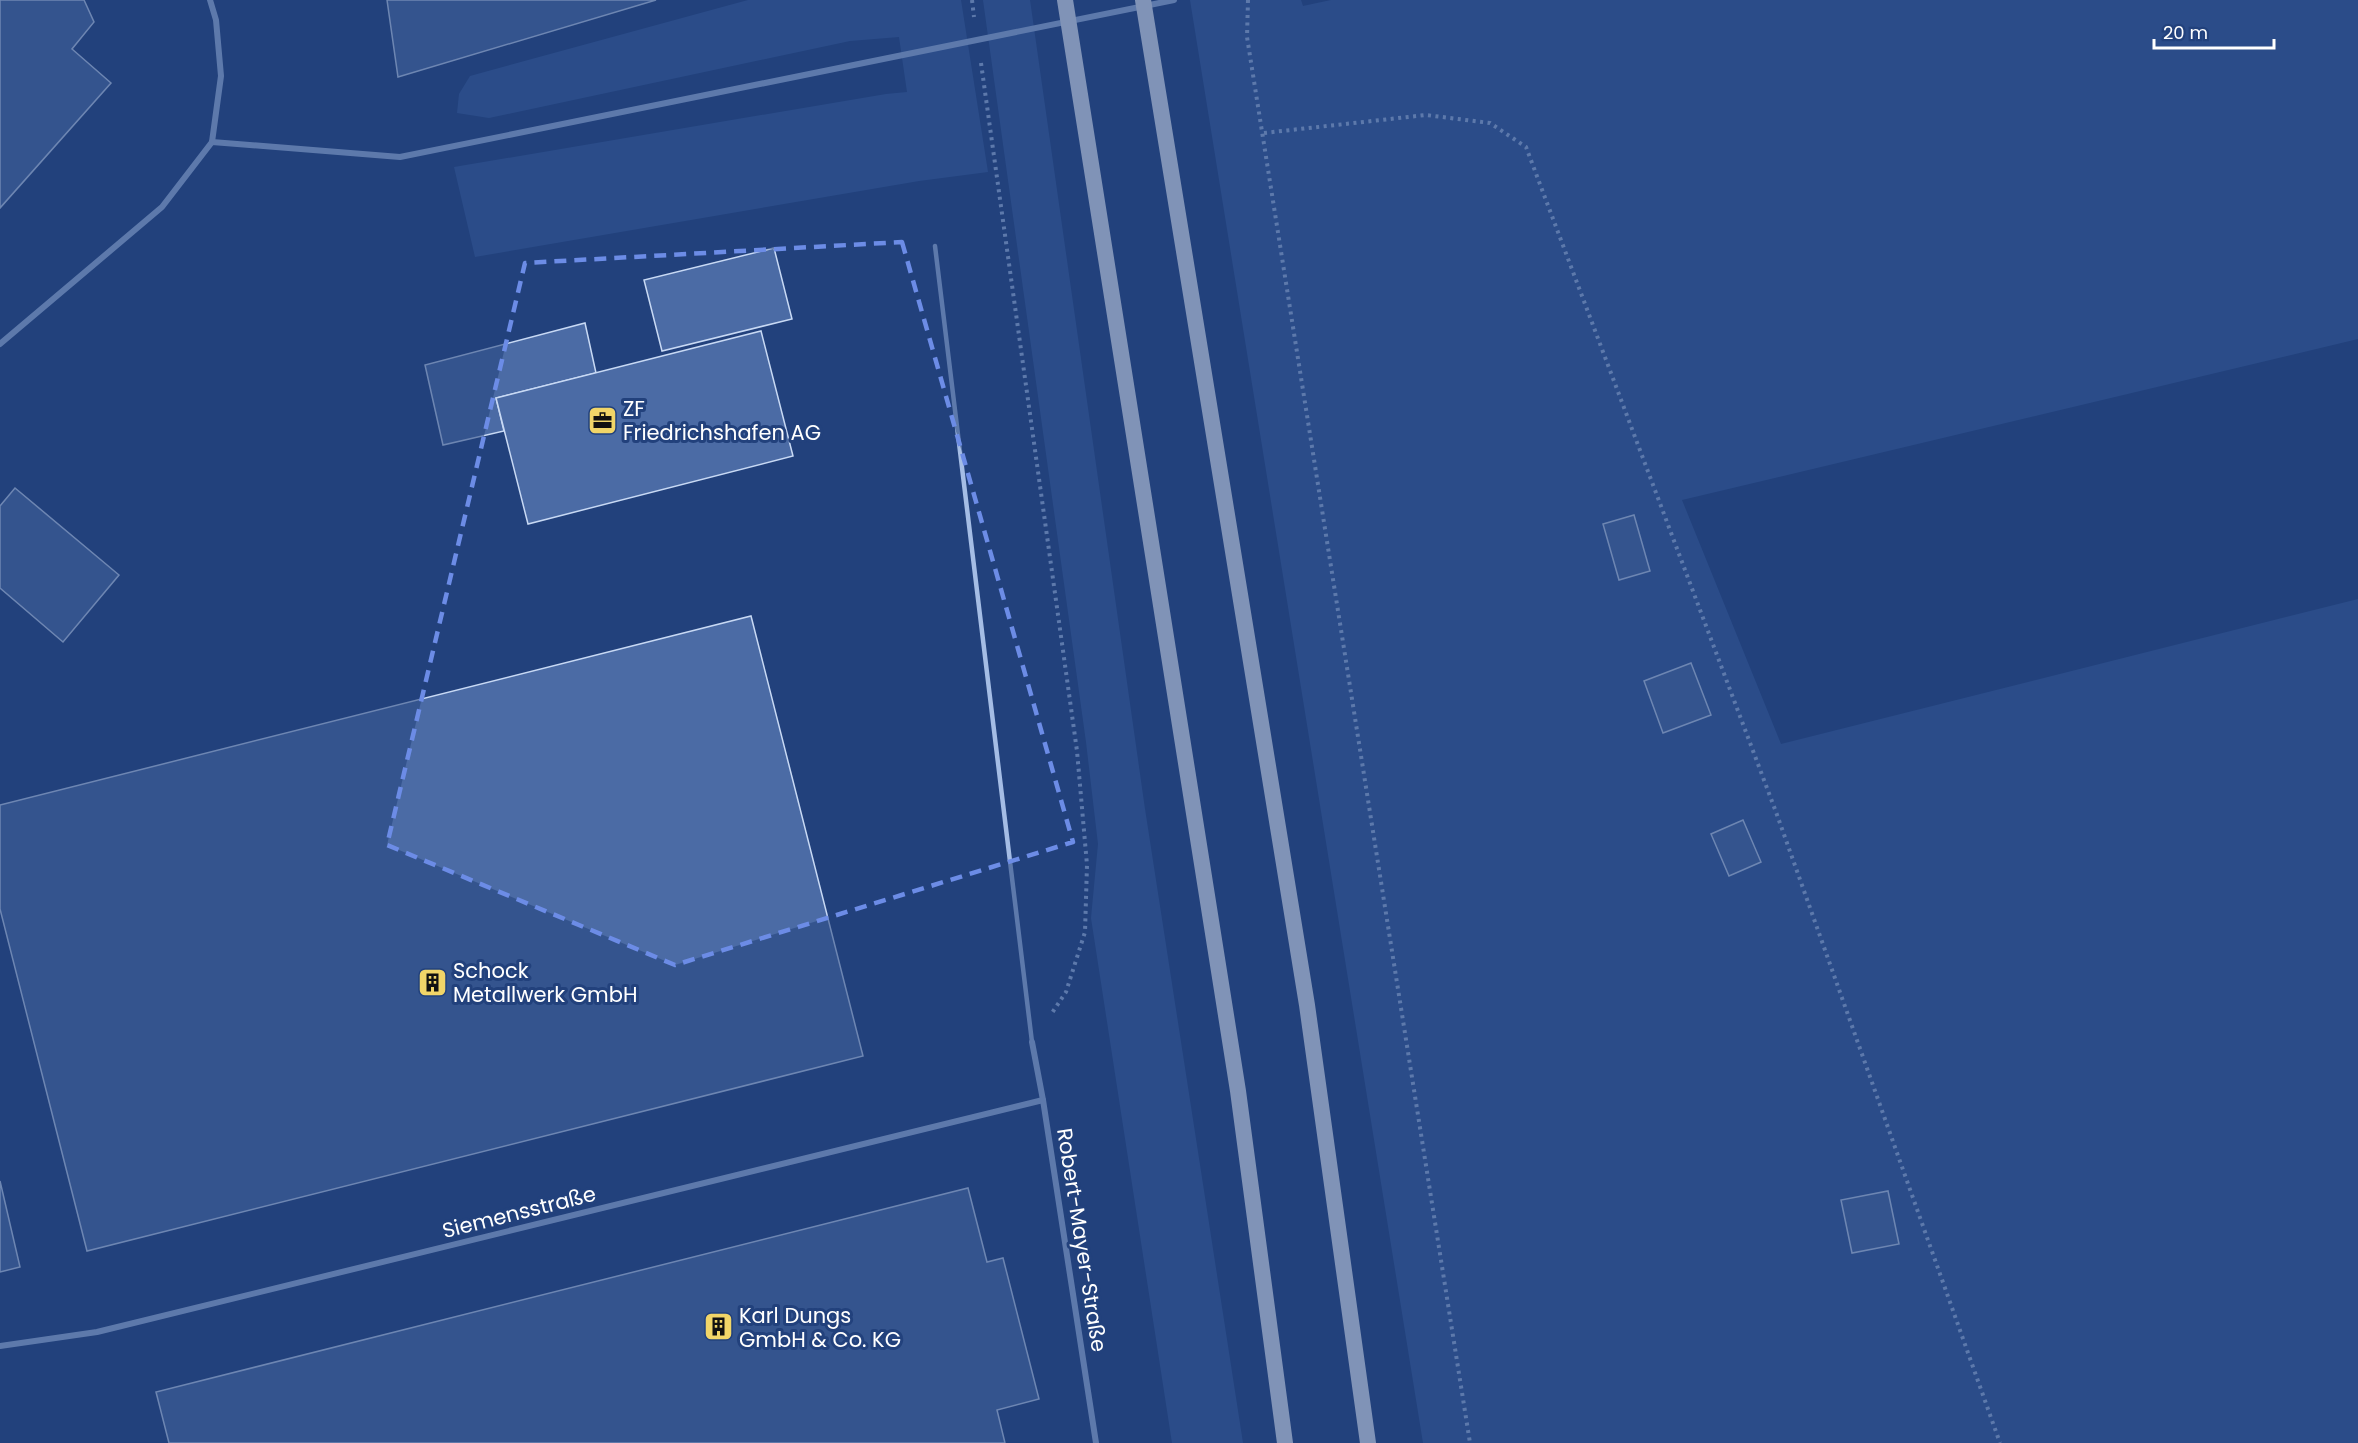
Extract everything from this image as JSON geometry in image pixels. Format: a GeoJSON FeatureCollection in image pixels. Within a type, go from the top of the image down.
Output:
{"type":"FeatureCollection","features":[{"type":"Feature","properties":{"kind":"highway"},"geometry":{"type":"LineString","coordinates":[[1065,0],[1238,1091],[1285,1443]]}},
{"type":"Feature","properties":{"kind":"highway"},"geometry":{"type":"LineString","coordinates":[[1143,0],[1307,1005],[1368,1443]]}},
{"type":"Feature","properties":{"kind":"street"},"geometry":{"type":"LineString","coordinates":[[0,344],[162,207],[213,142],[221,76],[216,20],[210,0]]}},
{"type":"Feature","properties":{"kind":"street"},"geometry":{"type":"LineString","coordinates":[[213,142],[400,158],[1174,0]]}},
{"type":"Feature","properties":{"kind":"street","name":"Robert-Mayer-Straße"},"geometry":{"type":"LineString","coordinates":[[1032,1042],[1096,1443]]}},
{"type":"Feature","properties":{"kind":"street","name":"Siemensstraße"},"geometry":{"type":"LineString","coordinates":[[0,1346],[97,1332],[1043,1100]]}},
{"type":"Feature","properties":{"kind":"lane"},"geometry":{"type":"LineString","coordinates":[[935,246],[1032,1042]]}},
{"type":"Feature","properties":{"kind":"path"},"geometry":{"type":"LineString","coordinates":[[972,0],[975,23]]}},
{"type":"Feature","properties":{"kind":"path"},"geometry":{"type":"LineString","coordinates":[[1248,0],[1247,37],[1470,1443]]}},
{"type":"Feature","properties":{"kind":"path"},"geometry":{"type":"LineString","coordinates":[[980,59],[1077,751],[1087,865],[1085,932],[1066,992],[1032,1042]]}},
{"type":"Feature","properties":{"kind":"path"},"geometry":{"type":"LineString","coordinates":[[1264,133],[1426,116],[1490,123],[1526,147],[1776,812],[2000,1443]]}},
{"type":"Feature","properties":{"kind":"highlighted area"},"geometry":{"type":"Polygon","coordinates":[[[902,242],[1073,842],[675,965],[387,845],[525,263],[902,242]]]}},
{"type":"Feature","properties":{"kind":"shaded area"},"geometry":{"type":"Polygon","coordinates":[[[748,0],[961,0],[988,172],[919,181],[475,257],[454,167],[907,92],[899,37],[850,41],[489,118],[457,113],[459,94],[470,76],[748,0]]]}},
{"type":"Feature","properties":{"kind":"shaded area"},"geometry":{"type":"Polygon","coordinates":[[[983,0],[1030,0],[1145,809],[1243,1443],[1172,1443],[1091,918],[1098,844],[1086,742],[983,0]]]}},
{"type":"Feature","properties":{"kind":"shaded area"},"geometry":{"type":"Polygon","coordinates":[[[1190,0],[1301,0],[1303,6],[1331,0],[2358,0],[2358,339],[1682,500],[1781,744],[2358,599],[2358,1443],[1423,1443],[1190,0]]]}},
{"type":"Feature","properties":{"kind":"building"},"geometry":{"type":"Polygon","coordinates":[[[0,0],[84,0],[94,22],[72,49],[111,83],[0,208],[0,0]]]}},
{"type":"Feature","properties":{"kind":"building"},"geometry":{"type":"Polygon","coordinates":[[[387,0],[656,0],[398,77],[387,0]]]}},
{"type":"Feature","properties":{"kind":"building"},"geometry":{"type":"Polygon","coordinates":[[[774,248],[792,319],[662,351],[644,280],[774,248]]]}},
{"type":"Feature","properties":{"kind":"building"},"geometry":{"type":"Polygon","coordinates":[[[585,323],[596,373],[496,398],[504,431],[443,445],[425,365],[585,323]]]}},
{"type":"Feature","properties":{"kind":"building"},"geometry":{"type":"Polygon","coordinates":[[[761,331],[793,456],[528,524],[496,398],[761,331]]]}},
{"type":"Feature","properties":{"kind":"building"},"geometry":{"type":"Polygon","coordinates":[[[15,488],[119,575],[63,642],[0,588],[0,506],[15,488]]]}},
{"type":"Feature","properties":{"kind":"building"},"geometry":{"type":"Polygon","coordinates":[[[1634,515],[1650,571],[1619,580],[1603,524],[1634,515]]]}},
{"type":"Feature","properties":{"kind":"building","name":"Schock Metallwerk GmbH"},"geometry":{"type":"Polygon","coordinates":[[[751,616],[863,1056],[87,1251],[0,909],[0,805],[751,616]]]}},
{"type":"Feature","properties":{"kind":"building"},"geometry":{"type":"Polygon","coordinates":[[[1691,663],[1711,715],[1663,733],[1644,681],[1691,663]]]}},
{"type":"Feature","properties":{"kind":"building"},"geometry":{"type":"Polygon","coordinates":[[[1743,820],[1761,862],[1729,876],[1711,834],[1743,820]]]}},
{"type":"Feature","properties":{"kind":"building"},"geometry":{"type":"Polygon","coordinates":[[[0,1181],[20,1267],[0,1272],[0,1181]]]}},
{"type":"Feature","properties":{"kind":"building","name":"Karl Dungs GmbH & Co. KG"},"geometry":{"type":"Polygon","coordinates":[[[968,1188],[987,1262],[1003,1258],[1039,1399],[997,1410],[1005,1443],[169,1443],[156,1392],[968,1188]]]}},
{"type":"Feature","properties":{"kind":"building"},"geometry":{"type":"Polygon","coordinates":[[[1888,1191],[1899,1244],[1852,1253],[1841,1200],[1888,1191]]]}},
{"type":"Feature","properties":{"kind":"place","name":"ZF Friedrichshafen AG"},"geometry":{"type":"Point","coordinates":[602,420]}},
{"type":"Feature","properties":{"kind":"place","name":"Schock Metallwerk GmbH"},"geometry":{"type":"Point","coordinates":[432,982]}},
{"type":"Feature","properties":{"kind":"place","name":"Karl Dungs GmbH & Co. KG"},"geometry":{"type":"Point","coordinates":[718,1327]}}]}
